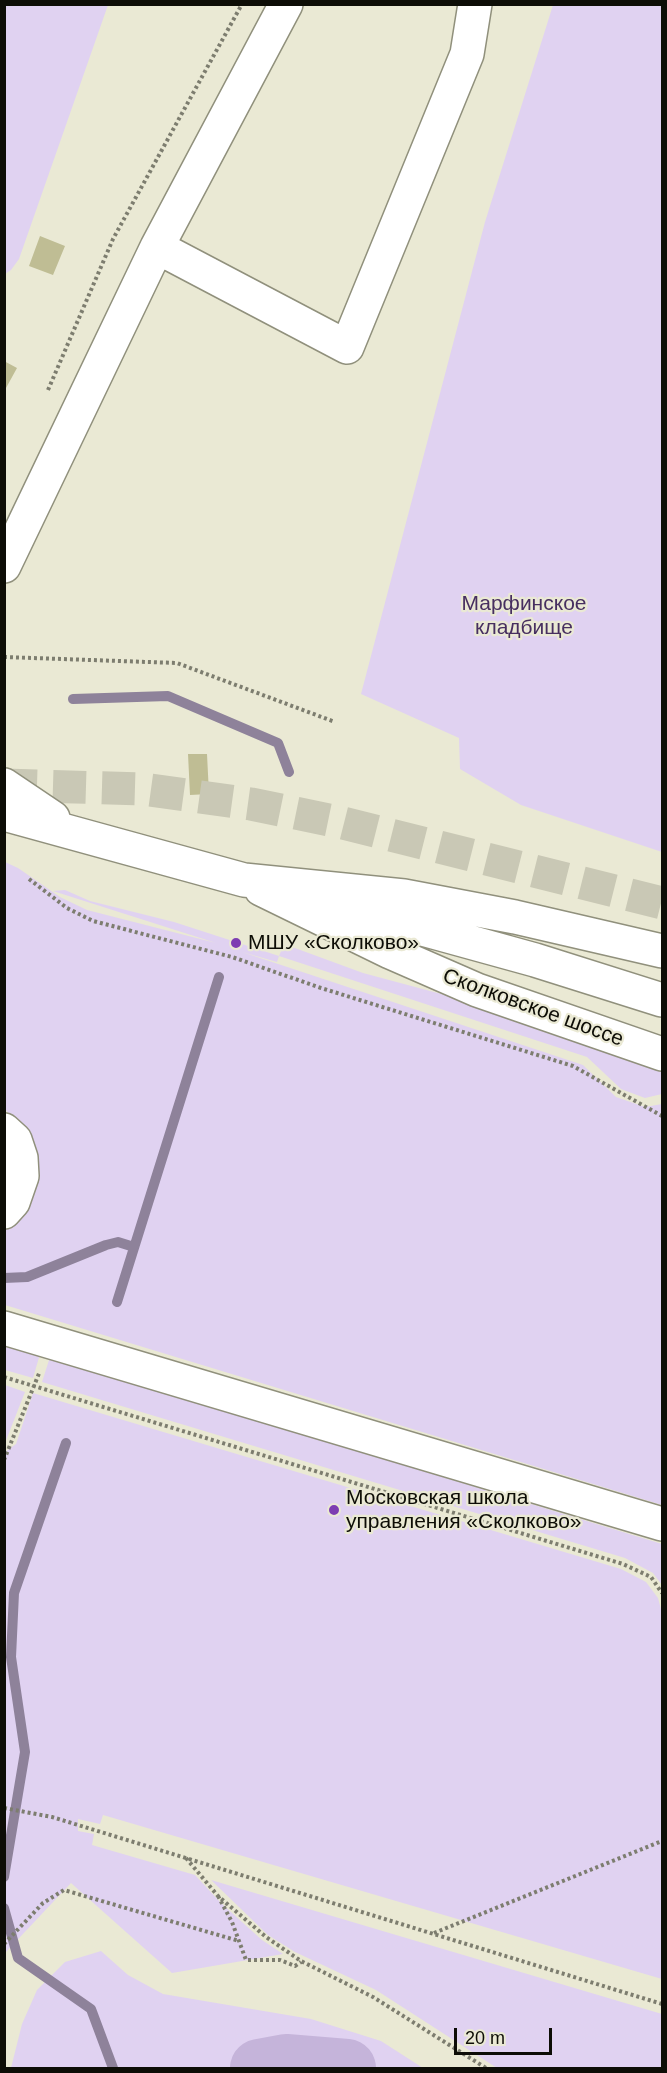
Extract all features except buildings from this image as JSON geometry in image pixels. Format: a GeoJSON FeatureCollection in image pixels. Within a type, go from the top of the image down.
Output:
{"type":"FeatureCollection","features":[{"type":"Feature","properties":{"kind":"street"},"geometry":{"type":"LineString","coordinates":[[4,566],[157,247],[286,4]]}},
{"type":"Feature","properties":{"kind":"street"},"geometry":{"type":"LineString","coordinates":[[157,247],[347,347],[467,54],[475,4]]}},
{"type":"Feature","properties":{"kind":"street"},"geometry":{"type":"LineString","coordinates":[[4,785],[77,834]]}},
{"type":"Feature","properties":{"kind":"street","name":"Сколковское шоссе"},"geometry":{"type":"LineString","coordinates":[[12,821],[77,834],[244,880],[405,896],[515,917],[663,951]]}},
{"type":"Feature","properties":{"kind":"street"},"geometry":{"type":"LineString","coordinates":[[244,880],[536,960],[663,1000]]}},
{"type":"Feature","properties":{"kind":"street","name":"Сколковское шоссе"},"geometry":{"type":"LineString","coordinates":[[244,880],[390,952],[477,990],[663,1054]]}},
{"type":"Feature","properties":{"kind":"street"},"geometry":{"type":"LineString","coordinates":[[4,1130],[15,1140],[22,1176],[12,1202],[4,1212]]}},
{"type":"Feature","properties":{"kind":"street"},"geometry":{"type":"LineString","coordinates":[[4,1328],[663,1524]]}},
{"type":"Feature","properties":{"kind":"path"},"geometry":{"type":"LineString","coordinates":[[46,395],[113,239],[242,4]]}},
{"type":"Feature","properties":{"kind":"path"},"geometry":{"type":"LineString","coordinates":[[4,657],[177,663],[335,722]]}},
{"type":"Feature","properties":{"kind":"path"},"geometry":{"type":"LineString","coordinates":[[29,879],[67,908],[93,921],[232,957],[321,988],[573,1066],[663,1116]]}},
{"type":"Feature","properties":{"kind":"path"},"geometry":{"type":"LineString","coordinates":[[4,1377],[623,1564],[651,1576],[663,1593]]}},
{"type":"Feature","properties":{"kind":"path"},"geometry":{"type":"LineString","coordinates":[[4,1460],[35,1387]]}},
{"type":"Feature","properties":{"kind":"path"},"geometry":{"type":"LineString","coordinates":[[4,1808],[52,1816],[663,2004]]}},
{"type":"Feature","properties":{"kind":"path"},"geometry":{"type":"LineString","coordinates":[[433,1934],[663,1841]]}},
{"type":"Feature","properties":{"kind":"path"},"geometry":{"type":"LineString","coordinates":[[186,1858],[218,1896],[266,1937],[301,1962],[373,1997],[486,2068]]}},
{"type":"Feature","properties":{"kind":"path"},"geometry":{"type":"LineString","coordinates":[[4,1944],[42,1903],[64,1890],[239,1941]]}},
{"type":"Feature","properties":{"kind":"path"},"geometry":{"type":"LineString","coordinates":[[218,1896],[246,1960],[280,1960],[295,1966],[301,1962]]}},
{"type":"Feature","properties":{"kind":"green space"},"geometry":{"type":"Polygon","coordinates":[[[5,4],[108,5],[19,259],[5,274],[5,4]]]}},
{"type":"Feature","properties":{"kind":"green space","name":"Марфинское кладбище"},"geometry":{"type":"Polygon","coordinates":[[[553,5],[662,5],[662,852],[521,805],[460,769],[459,738],[361,694],[485,222],[553,5]]]}},
{"type":"Feature","properties":{"kind":"green space"},"geometry":{"type":"Polygon","coordinates":[[[5,862],[18,868],[60,897],[87,910],[216,943],[53,891],[65,890],[90,901],[174,922],[279,956],[277,962],[242,952],[583,1065],[616,1097],[645,1107],[662,1104],[662,1505],[5,1305],[5,1229],[9,1225],[16,1123],[5,1109],[5,862]]]}},
{"type":"Feature","properties":{"kind":"green space"},"geometry":{"type":"Polygon","coordinates":[[[284,944],[363,973],[471,1002],[662,1072],[662,1094],[645,1098],[621,1089],[587,1057],[279,956],[284,944]]]}},
{"type":"Feature","properties":{"kind":"green space"},"geometry":{"type":"Polygon","coordinates":[[[4,1343],[40,1354],[33,1378],[5,1370],[4,1343]]]}},
{"type":"Feature","properties":{"kind":"green space"},"geometry":{"type":"Polygon","coordinates":[[[50,1357],[662,1544],[662,1585],[653,1573],[625,1558],[42,1382],[50,1357]]]}},
{"type":"Feature","properties":{"kind":"green space"},"geometry":{"type":"Polygon","coordinates":[[[4,1385],[25,1392],[5,1443],[4,1385]]]}},
{"type":"Feature","properties":{"kind":"green space"},"geometry":{"type":"Polygon","coordinates":[[[33,1393],[621,1569],[646,1582],[658,1598],[662,1613],[662,1979],[103,1815],[100,1824],[78,1819],[78,1831],[94,1834],[92,1845],[195,1875],[221,1903],[262,1940],[283,1954],[172,1973],[71,1883],[5,1953],[5,1452],[16,1444],[33,1393]]]}},
{"type":"Feature","properties":{"kind":"green space"},"geometry":{"type":"Polygon","coordinates":[[[211,1880],[662,2014],[662,2068],[497,2068],[376,1990],[295,1952],[268,1935],[211,1880]]]}},
{"type":"Feature","properties":{"kind":"green space"},"geometry":{"type":"Polygon","coordinates":[[[101,1951],[128,1975],[163,1994],[311,2019],[381,2041],[423,2068],[11,2068],[22,2024],[37,1990],[65,1962],[101,1951]]]}},
{"type":"Feature","properties":{"kind":"waterway"},"geometry":{"type":"LineString","coordinates":[[73,699],[168,696],[278,743],[289,772]]}},
{"type":"Feature","properties":{"kind":"waterway"},"geometry":{"type":"LineString","coordinates":[[117,1302],[219,977]]}},
{"type":"Feature","properties":{"kind":"waterway"},"geometry":{"type":"LineString","coordinates":[[4,1278],[27,1277],[118,1242],[134,1247]]}},
{"type":"Feature","properties":{"kind":"waterway"},"geometry":{"type":"LineString","coordinates":[[4,1877],[25,1752],[11,1657],[14,1593],[66,1443]]}},
{"type":"Feature","properties":{"kind":"waterway"},"geometry":{"type":"LineString","coordinates":[[4,1908],[18,1958],[91,2009],[113,2068]]}},
{"type":"Feature","properties":{"kind":"waterway"},"geometry":{"type":"LineString","coordinates":[[259,2068],[286,2063],[347,2068]]}},
{"type":"Feature","properties":{"kind":"tunnel"},"geometry":{"type":"LineString","coordinates":[[4,785],[142,789],[251,804],[339,822],[662,903]]}},
{"type":"Feature","properties":{"kind":"place","name":"МШУ «Сколково»"},"geometry":{"type":"Point","coordinates":[236,943]}},
{"type":"Feature","properties":{"kind":"place","name":"Московская школа управления «Сколково»"},"geometry":{"type":"Point","coordinates":[334,1510]}}]}
